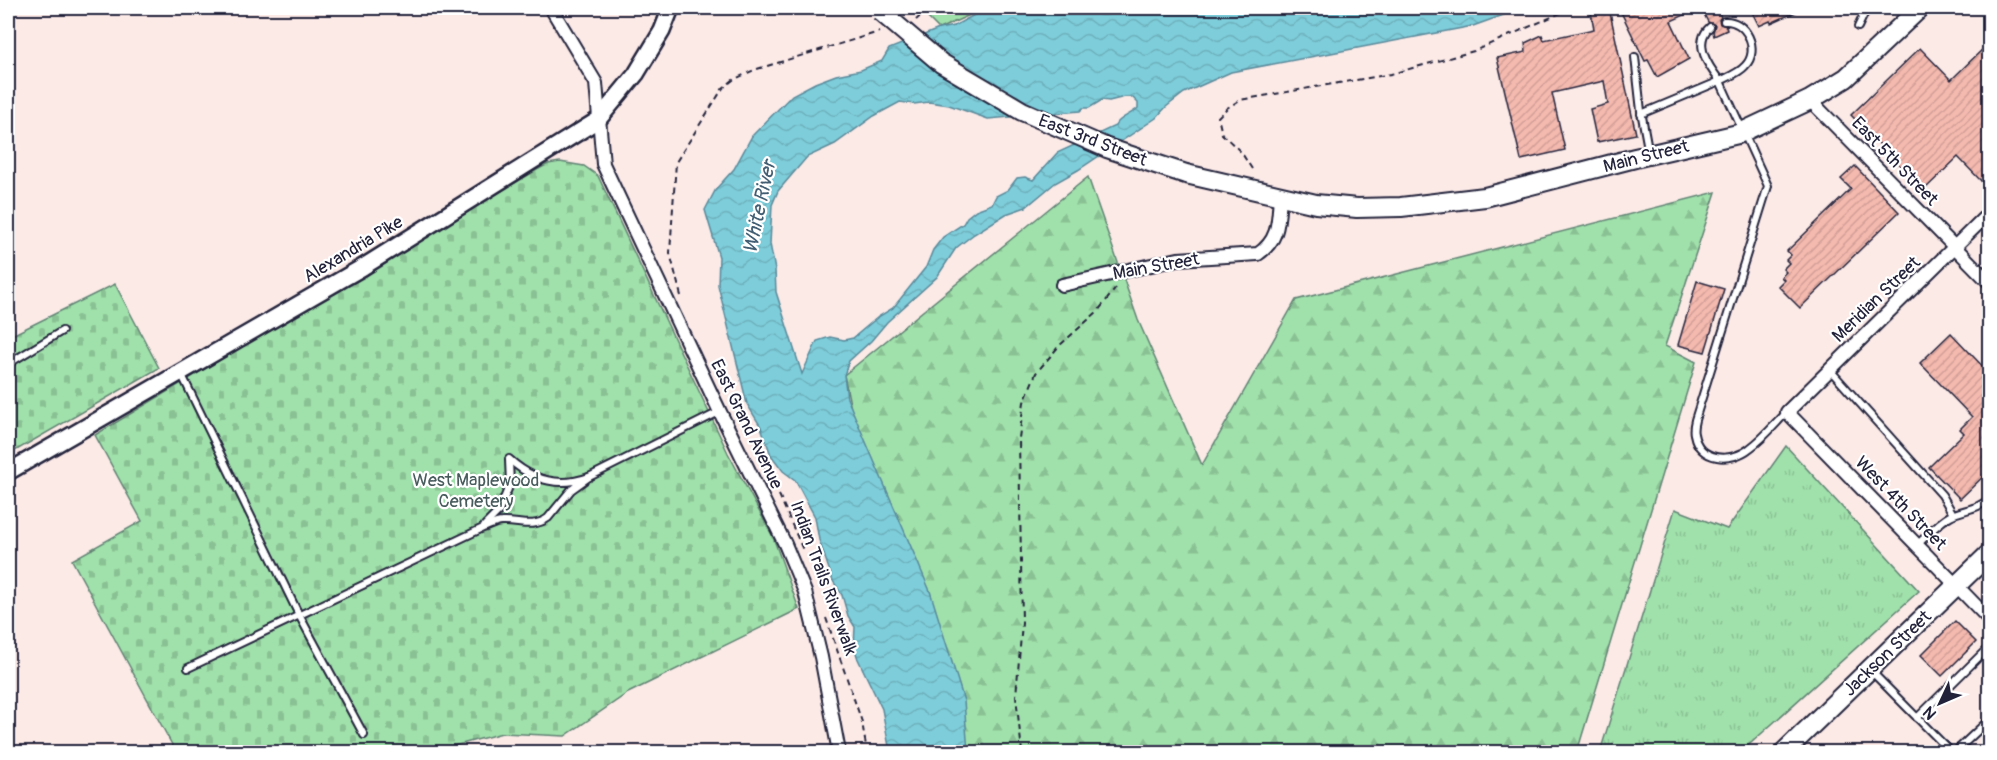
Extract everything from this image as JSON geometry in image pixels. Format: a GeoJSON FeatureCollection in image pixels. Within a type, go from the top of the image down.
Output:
{"type":"FeatureCollection","features":[{"type":"Feature","properties":{"kind":"main road","name":"Main Street"},"geometry":{"type":"LineString","coordinates":[[1333,206],[1401,207],[1485,197],[1743,132],[1810,100],[1846,78],[1920,8]]}},
{"type":"Feature","properties":{"kind":"main road","name":"East 3rd Street"},"geometry":{"type":"LineString","coordinates":[[878,9],[941,63],[1022,111],[1107,148],[1186,174],[1333,206]]}},
{"type":"Feature","properties":{"kind":"main road","name":"Jackson Street"},"geometry":{"type":"LineString","coordinates":[[1785,752],[1989,553]]}},
{"type":"Feature","properties":{"kind":"street","name":"East Grand Avenue"},"geometry":{"type":"LineString","coordinates":[[551,8],[596,83],[603,164],[785,544],[805,592],[822,657],[839,753]]}},
{"type":"Feature","properties":{"kind":"street","name":"Alexandria Pike"},"geometry":{"type":"LineString","coordinates":[[8,472],[363,267],[598,120],[636,74],[662,31],[671,8]]}},
{"type":"Feature","properties":{"kind":"street","name":"East 5th Street"},"geometry":{"type":"LineString","coordinates":[[1810,100],[1989,283]]}},
{"type":"Feature","properties":{"kind":"street","name":"Main Street"},"geometry":{"type":"LineString","coordinates":[[1062,285],[1178,259],[1258,254],[1269,246],[1277,230],[1280,196]]}},
{"type":"Feature","properties":{"kind":"street","name":"Meridian Street"},"geometry":{"type":"LineString","coordinates":[[1788,412],[1989,212]]}},
{"type":"Feature","properties":{"kind":"street","name":"West 4th Street"},"geometry":{"type":"LineString","coordinates":[[1788,412],[1989,620]]}},
{"type":"Feature","properties":{"kind":"lane"},"geometry":{"type":"LineString","coordinates":[[1858,27],[1867,8]]}},
{"type":"Feature","properties":{"kind":"lane"},"geometry":{"type":"LineString","coordinates":[[1641,114],[1720,81],[1746,65],[1752,54],[1751,44],[1743,27],[1736,22],[1724,21]]}},
{"type":"Feature","properties":{"kind":"lane"},"geometry":{"type":"LineString","coordinates":[[1710,27],[1702,37],[1701,43],[1709,66],[1720,81],[1768,186],[1695,420],[1694,435],[1702,450],[1712,457],[1726,458],[1739,455],[1750,449],[1788,412]]}},
{"type":"Feature","properties":{"kind":"lane"},"geometry":{"type":"LineString","coordinates":[[1635,57],[1641,114],[1650,154]]}},
{"type":"Feature","properties":{"kind":"lane"},"geometry":{"type":"LineString","coordinates":[[8,363],[62,331]]}},
{"type":"Feature","properties":{"kind":"lane"},"geometry":{"type":"LineString","coordinates":[[1830,370],[1942,495],[1953,514]]}},
{"type":"Feature","properties":{"kind":"lane"},"geometry":{"type":"LineString","coordinates":[[181,372],[299,615],[364,735]]}},
{"type":"Feature","properties":{"kind":"lane"},"geometry":{"type":"LineString","coordinates":[[483,528],[499,511],[510,484],[509,459],[521,470],[538,478],[574,482],[589,477],[720,412]]}},
{"type":"Feature","properties":{"kind":"lane"},"geometry":{"type":"LineString","coordinates":[[188,668],[483,528],[501,522],[529,525],[543,522],[571,490],[589,477]]}},
{"type":"Feature","properties":{"kind":"lane"},"geometry":{"type":"LineString","coordinates":[[1917,545],[1941,521],[1953,514],[1984,504],[1989,498]]}},
{"type":"Feature","properties":{"kind":"lane"},"geometry":{"type":"LineString","coordinates":[[1917,718],[1989,646]]}},
{"type":"Feature","properties":{"kind":"lane"},"geometry":{"type":"LineString","coordinates":[[1870,670],[1953,753],[1989,719]]}},
{"type":"Feature","properties":{"kind":"path"},"geometry":{"type":"LineString","coordinates":[[915,21],[930,8]]}},
{"type":"Feature","properties":{"kind":"path"},"geometry":{"type":"LineString","coordinates":[[1252,169],[1241,152],[1222,134],[1218,117],[1240,100],[1391,74],[1474,51],[1572,8]]}},
{"type":"Feature","properties":{"kind":"path"},"geometry":{"type":"LineString","coordinates":[[684,303],[676,282],[670,253],[676,162],[723,88],[733,80],[754,70],[880,31]]}},
{"type":"Feature","properties":{"kind":"path"},"geometry":{"type":"LineString","coordinates":[[1022,753],[1016,696],[1022,623],[1019,438],[1024,402],[1036,373],[1059,346],[1098,311],[1118,285],[1122,271]]}},
{"type":"Feature","properties":{"kind":"path","name":"Indian Trails Riverwalk"},"geometry":{"type":"LineString","coordinates":[[757,455],[780,497],[805,556]]}},
{"type":"Feature","properties":{"kind":"path","name":"Indian Trails Riverwalk"},"geometry":{"type":"LineString","coordinates":[[824,610],[862,722],[867,753]]}},
{"type":"Feature","properties":{"kind":"green space"},"geometry":{"type":"Polygon","coordinates":[[[918,8],[985,8],[939,29],[918,8]]]}},
{"type":"Feature","properties":{"kind":"green space","name":"West Maplewood Cemetery"},"geometry":{"type":"Polygon","coordinates":[[[560,162],[584,166],[598,176],[728,453],[773,537],[799,609],[628,693],[565,736],[502,733],[432,752],[176,752],[72,560],[142,521],[95,435],[535,171],[548,164],[560,162]]]}},
{"type":"Feature","properties":{"kind":"green space"},"geometry":{"type":"Polygon","coordinates":[[[1088,177],[1138,320],[1202,465],[1296,300],[1716,192],[1665,346],[1696,362],[1577,752],[922,752],[844,375],[1088,177]]]}},
{"type":"Feature","properties":{"kind":"green space"},"geometry":{"type":"Polygon","coordinates":[[[115,284],[159,368],[8,455],[8,337],[115,284]]]}},
{"type":"Feature","properties":{"kind":"green space"},"geometry":{"type":"Polygon","coordinates":[[[1786,446],[1919,591],[1741,752],[1600,752],[1675,509],[1727,529],[1786,446]]]}},
{"type":"Feature","properties":{"kind":"water","name":"White River"},"geometry":{"type":"Polygon","coordinates":[[[987,8],[1069,8],[1102,15],[1180,8],[1523,8],[1473,26],[1231,72],[1184,93],[1156,118],[1055,183],[1026,207],[1006,214],[956,248],[937,277],[887,322],[849,361],[844,375],[847,398],[930,591],[964,701],[968,752],[890,752],[882,709],[858,659],[854,647],[855,627],[848,616],[842,595],[833,581],[819,540],[815,517],[795,480],[783,471],[771,455],[761,427],[747,404],[718,285],[719,257],[705,210],[716,189],[734,169],[752,136],[792,95],[836,75],[861,70],[882,61],[889,49],[939,29],[954,26],[987,8]],[[1132,97],[1102,100],[1080,111],[988,119],[949,105],[900,102],[874,116],[835,144],[807,157],[778,191],[772,205],[770,244],[776,292],[802,374],[817,341],[830,337],[844,340],[853,338],[893,308],[926,267],[933,250],[943,237],[963,224],[967,217],[976,210],[992,204],[996,196],[1008,190],[1017,178],[1025,177],[1033,180],[1057,153],[1115,126],[1119,120],[1138,108],[1138,103],[1132,97]]]}},
{"type":"Feature","properties":{"kind":"building"},"geometry":{"type":"Polygon","coordinates":[[[1609,8],[1636,134],[1597,142],[1590,109],[1608,104],[1604,81],[1552,93],[1565,150],[1521,160],[1497,58],[1526,52],[1525,43],[1542,35],[1544,40],[1594,29],[1591,12],[1609,8]]]}},
{"type":"Feature","properties":{"kind":"building"},"geometry":{"type":"Polygon","coordinates":[[[1619,8],[1700,8],[1671,21],[1689,59],[1657,77],[1648,60],[1645,61],[1619,8]]]}},
{"type":"Feature","properties":{"kind":"building"},"geometry":{"type":"Polygon","coordinates":[[[1701,8],[1717,8],[1721,17],[1720,24],[1726,26],[1727,30],[1714,36],[1715,25],[1708,22],[1701,8]]]}},
{"type":"Feature","properties":{"kind":"building"},"geometry":{"type":"Polygon","coordinates":[[[1750,8],[1805,8],[1759,26],[1750,8]]]}},
{"type":"Feature","properties":{"kind":"building"},"geometry":{"type":"Polygon","coordinates":[[[1989,43],[1989,177],[1983,183],[1958,157],[1924,190],[1851,115],[1920,48],[1951,80],[1989,43]]]}},
{"type":"Feature","properties":{"kind":"building"},"geometry":{"type":"Polygon","coordinates":[[[1855,166],[1899,212],[1800,308],[1778,286],[1784,280],[1781,277],[1786,272],[1783,269],[1789,263],[1786,260],[1791,255],[1787,251],[1851,189],[1841,179],[1855,166]]]}},
{"type":"Feature","properties":{"kind":"building"},"geometry":{"type":"Polygon","coordinates":[[[1697,281],[1724,289],[1705,352],[1678,345],[1697,281]]]}},
{"type":"Feature","properties":{"kind":"building"},"geometry":{"type":"Polygon","coordinates":[[[1951,333],[1989,373],[1989,471],[1960,499],[1929,467],[1964,433],[1960,429],[1972,417],[1920,363],[1951,333]]]}},
{"type":"Feature","properties":{"kind":"building"},"geometry":{"type":"Polygon","coordinates":[[[1955,621],[1976,642],[1942,676],[1921,655],[1955,621]]]}}]}
